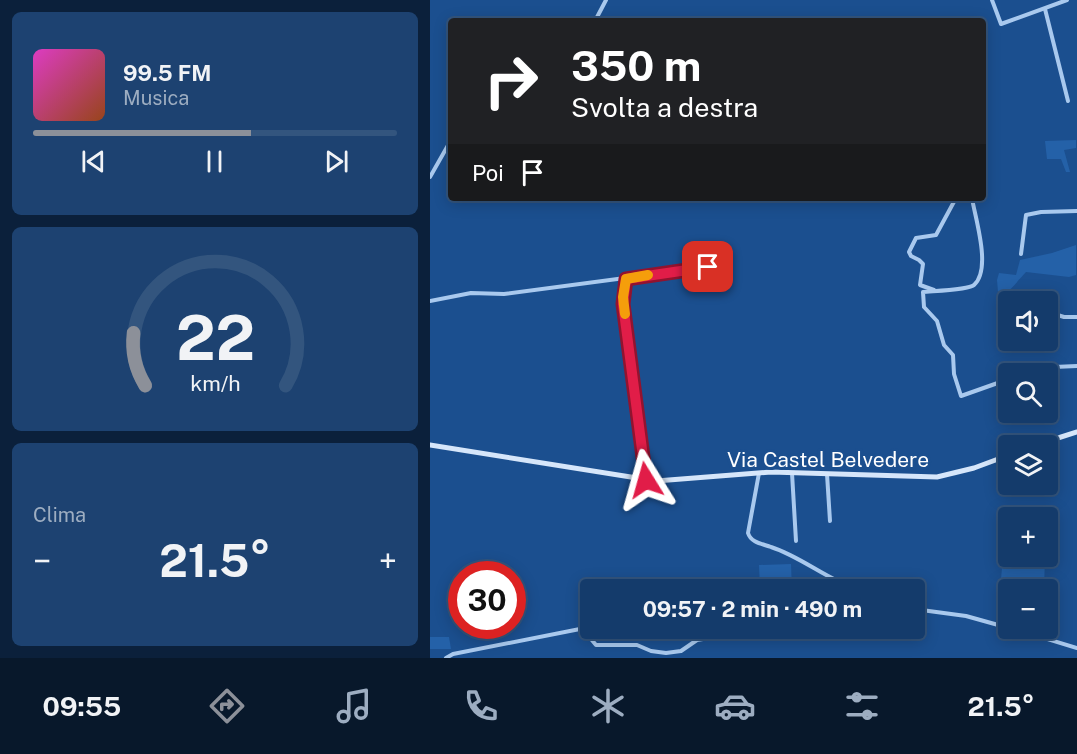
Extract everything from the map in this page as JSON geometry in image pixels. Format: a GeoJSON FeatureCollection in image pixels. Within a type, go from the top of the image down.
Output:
{"type":"FeatureCollection","features":[{"type":"Feature","properties":{"kind":"street"},"geometry":{"type":"LineString","coordinates":[[597,18],[606,0]]}},
{"type":"Feature","properties":{"kind":"street"},"geometry":{"type":"LineString","coordinates":[[992,0],[1001,24],[1067,0]]}},
{"type":"Feature","properties":{"kind":"street"},"geometry":{"type":"LineString","coordinates":[[1045,9],[1068,101]]}},
{"type":"Feature","properties":{"kind":"street"},"geometry":{"type":"LineString","coordinates":[[430,177],[448,145]]}},
{"type":"Feature","properties":{"kind":"street"},"geometry":{"type":"LineString","coordinates":[[934,290],[920,285],[923,264],[909,252],[916,237],[936,235],[954,201]]}},
{"type":"Feature","properties":{"kind":"street"},"geometry":{"type":"LineString","coordinates":[[973,201],[983,251],[977,281],[973,287],[923,292],[924,307],[937,321],[944,345],[953,355],[954,374],[961,396],[998,383]]}},
{"type":"Feature","properties":{"kind":"street"},"geometry":{"type":"LineString","coordinates":[[1021,254],[1026,215],[1076,211]]}},
{"type":"Feature","properties":{"kind":"street"},"geometry":{"type":"LineString","coordinates":[[430,301],[471,293],[504,294],[708,267]]}},
{"type":"Feature","properties":{"kind":"street"},"geometry":{"type":"LineString","coordinates":[[626,279],[623,304],[646,480]]}},
{"type":"Feature","properties":{"kind":"street"},"geometry":{"type":"LineString","coordinates":[[1058,315],[1067,318],[1076,317]]}},
{"type":"Feature","properties":{"kind":"street"},"geometry":{"type":"LineString","coordinates":[[1058,367],[1076,366]]}},
{"type":"Feature","properties":{"kind":"street"},"geometry":{"type":"LineString","coordinates":[[1058,438],[1076,432]]}},
{"type":"Feature","properties":{"kind":"street","name":"Via Castel Belvedere"},"geometry":{"type":"LineString","coordinates":[[430,445],[646,480],[669,481],[759,473],[937,477],[998,459]]}},
{"type":"Feature","properties":{"kind":"street"},"geometry":{"type":"LineString","coordinates":[[759,473],[748,533],[750,538],[781,550],[834,579]]}},
{"type":"Feature","properties":{"kind":"street"},"geometry":{"type":"LineString","coordinates":[[792,473],[796,541]]}},
{"type":"Feature","properties":{"kind":"street"},"geometry":{"type":"LineString","coordinates":[[827,474],[830,521]]}},
{"type":"Feature","properties":{"kind":"street"},"geometry":{"type":"LineString","coordinates":[[925,610],[966,616],[998,625]]}},
{"type":"Feature","properties":{"kind":"street"},"geometry":{"type":"LineString","coordinates":[[446,658],[453,654],[580,629]]}},
{"type":"Feature","properties":{"kind":"street"},"geometry":{"type":"LineString","coordinates":[[591,639],[596,645],[637,645],[651,651],[666,653],[681,651],[697,640],[703,639]]}},
{"type":"Feature","properties":{"kind":"street"},"geometry":{"type":"LineString","coordinates":[[1046,639],[1076,648]]}},
{"type":"Feature","properties":{"kind":"shaded area"},"geometry":{"type":"Polygon","coordinates":[[[1076,140],[1076,148],[1064,150],[1070,172],[1066,172],[1061,159],[1047,159],[1045,141],[1076,140]]]}},
{"type":"Feature","properties":{"kind":"shaded area"},"geometry":{"type":"Polygon","coordinates":[[[1076,245],[1076,275],[1069,277],[1026,272],[1008,291],[998,292],[997,280],[999,273],[1016,275],[1020,260],[1076,245]]]}},
{"type":"Feature","properties":{"kind":"shaded area"},"geometry":{"type":"Polygon","coordinates":[[[791,564],[792,579],[760,579],[759,565],[791,564]]]}},
{"type":"Feature","properties":{"kind":"shaded area"},"geometry":{"type":"Polygon","coordinates":[[[1002,567],[1045,567],[1044,579],[1001,579],[1002,567]]]}},
{"type":"Feature","properties":{"kind":"shaded area"},"geometry":{"type":"Polygon","coordinates":[[[430,637],[448,637],[449,639],[451,649],[430,649],[430,637]]]}},
{"type":"Feature","properties":{"kind":"slow traffic"},"geometry":{"type":"LineString","coordinates":[[625,314],[623,297],[626,279],[648,275]]}},
{"type":"Feature","properties":{"kind":"route"},"geometry":{"type":"LineString","coordinates":[[646,480],[623,304],[626,279],[708,267]]}}]}
